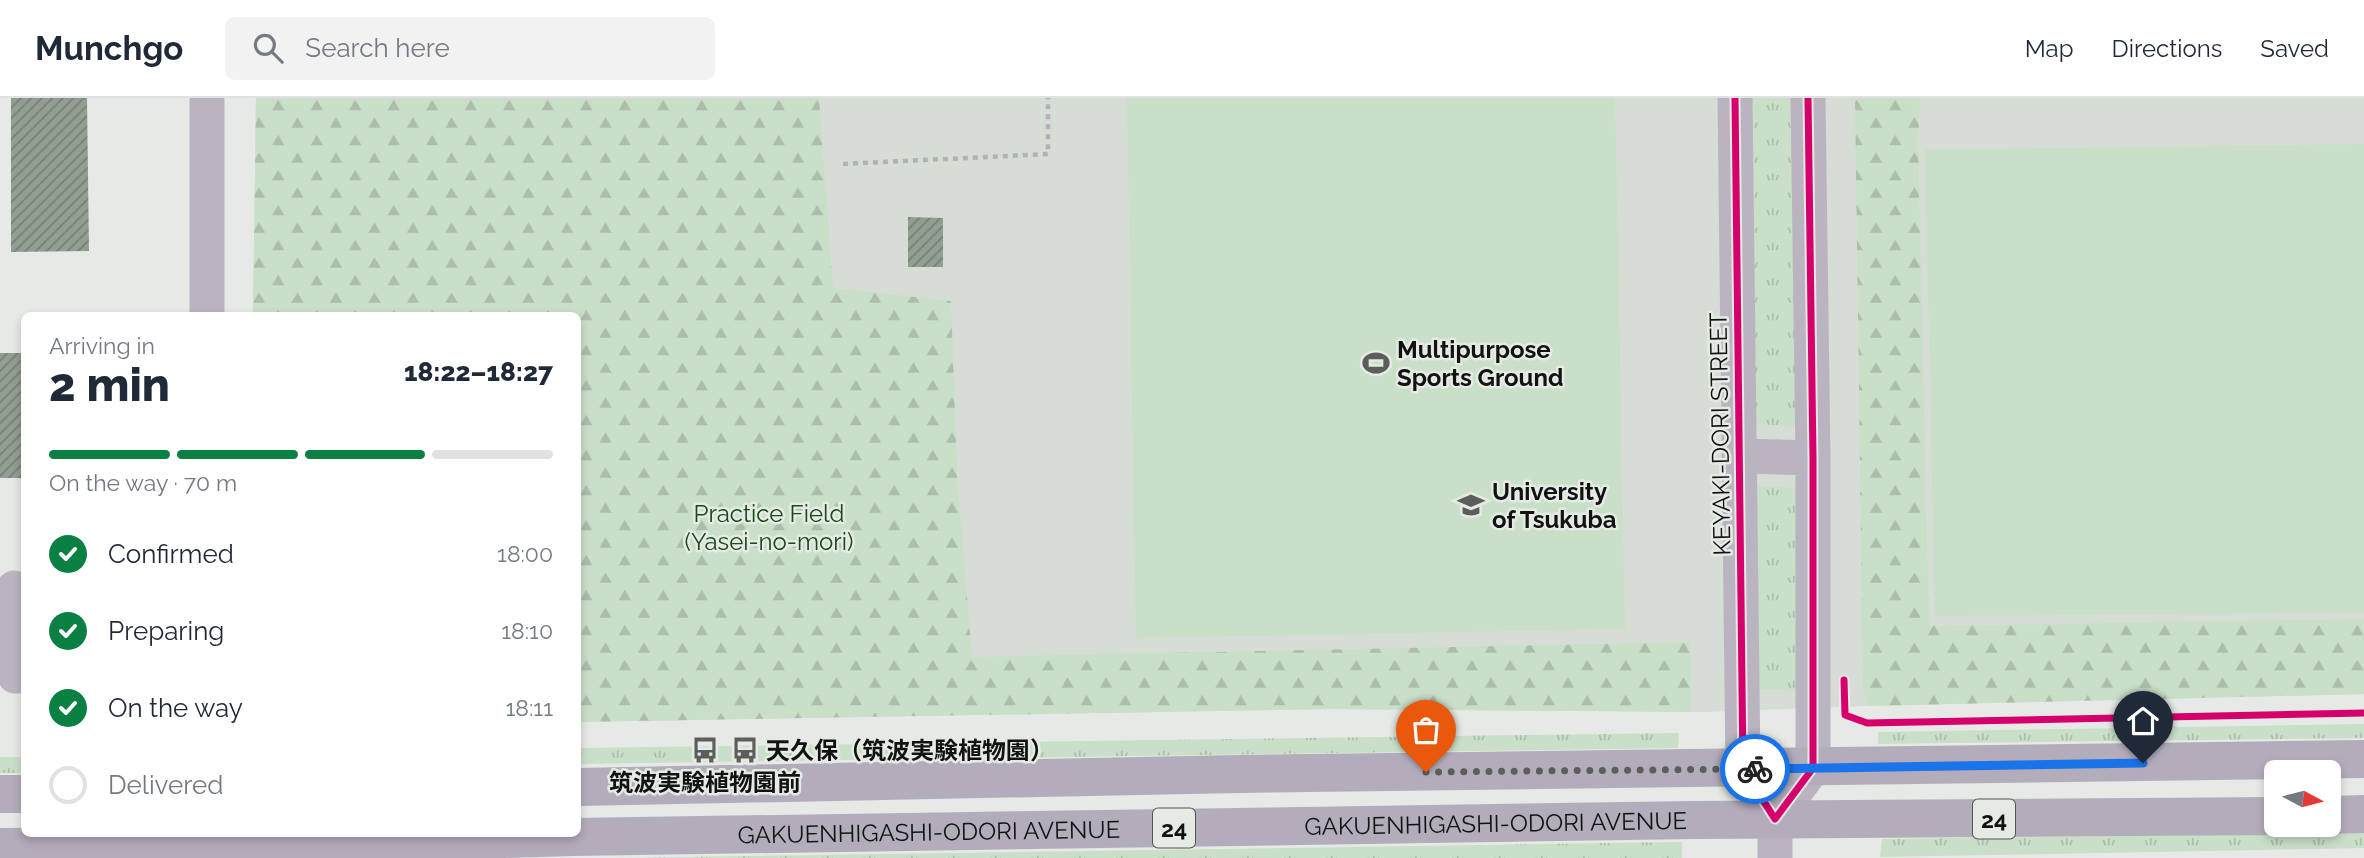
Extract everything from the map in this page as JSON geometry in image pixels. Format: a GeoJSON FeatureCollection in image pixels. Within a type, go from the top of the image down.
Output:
{"type":"FeatureCollection","features":[{"type":"Feature","properties":{"kind":"main road","name":"GAKUENHIGASHI-ODORI AVENUE"},"geometry":{"type":"LineString","coordinates":[[581,787],[2364,759]]}},
{"type":"Feature","properties":{"kind":"main road"},"geometry":{"type":"LineString","coordinates":[[0,794],[21,794]]}},
{"type":"Feature","properties":{"kind":"main road"},"geometry":{"type":"LineString","coordinates":[[2342,814],[2364,814]]}},
{"type":"Feature","properties":{"kind":"main road","name":"GAKUENHIGASHI-ODORI AVENUE"},"geometry":{"type":"LineString","coordinates":[[581,837],[1775,819],[2264,816]]}},
{"type":"Feature","properties":{"kind":"main road","name":"GAKUENHIGASHI-ODORI AVENUE"},"geometry":{"type":"LineString","coordinates":[[0,847],[295,845],[573,837]]}},
{"type":"Feature","properties":{"kind":"street"},"geometry":{"type":"LineString","coordinates":[[207,98],[207,312]]}},
{"type":"Feature","properties":{"kind":"street","name":"KEYAKI-DORI STREET"},"geometry":{"type":"LineString","coordinates":[[1735,98],[1743,769]]}},
{"type":"Feature","properties":{"kind":"street"},"geometry":{"type":"LineString","coordinates":[[1775,819],[1813,768],[1813,458],[1808,98]]}},
{"type":"Feature","properties":{"kind":"street"},"geometry":{"type":"LineString","coordinates":[[1740,456],[1813,458]]}},
{"type":"Feature","properties":{"kind":"street"},"geometry":{"type":"LineString","coordinates":[[13,587],[15,676],[21,676]]}},
{"type":"Feature","properties":{"kind":"street"},"geometry":{"type":"LineString","coordinates":[[1743,769],[1775,819],[1775,858]]}},
{"type":"Feature","properties":{"kind":"path"},"geometry":{"type":"LineString","coordinates":[[843,164],[1048,154],[1048,98]]}},
{"type":"Feature","properties":{"kind":"shaded area","name":"University of Tsukuba"},"geometry":{"type":"Polygon","coordinates":[[[256,98],[2364,98],[2364,694],[1705,712],[1328,709],[581,722],[581,312],[253,312],[256,98]]]}},
{"type":"Feature","properties":{"kind":"green space","name":"Practice Field (Yasei-no-mori)"},"geometry":{"type":"Polygon","coordinates":[[[256,98],[819,98],[833,288],[951,301],[957,473],[972,657],[1690,642],[1690,712],[1328,709],[581,722],[581,312],[253,312],[256,98]]]}},
{"type":"Feature","properties":{"kind":"green space","name":"Multipurpose Sports Ground"},"geometry":{"type":"Polygon","coordinates":[[[1127,98],[1615,98],[1625,629],[1136,638],[1127,98]]]}},
{"type":"Feature","properties":{"kind":"green space"},"geometry":{"type":"Polygon","coordinates":[[[1750,98],[1792,98],[1796,426],[1754,424],[1750,98]]]}},
{"type":"Feature","properties":{"kind":"green space"},"geometry":{"type":"Polygon","coordinates":[[[1855,98],[1920,98],[1918,144],[1929,626],[2364,619],[2364,694],[1867,706],[1863,686],[1855,98]]]}},
{"type":"Feature","properties":{"kind":"green space"},"geometry":{"type":"Polygon","coordinates":[[[2364,144],[2364,613],[1935,616],[1925,150],[2364,144]]]}},
{"type":"Feature","properties":{"kind":"green space"},"geometry":{"type":"Polygon","coordinates":[[[1756,486],[1796,488],[1798,690],[1757,689],[1756,486]]]}},
{"type":"Feature","properties":{"kind":"green space"},"geometry":{"type":"Polygon","coordinates":[[[2364,724],[2364,738],[1878,744],[1878,732],[2364,724]]]}},
{"type":"Feature","properties":{"kind":"green space"},"geometry":{"type":"Polygon","coordinates":[[[1679,733],[1678,748],[581,764],[581,748],[1679,733]]]}},
{"type":"Feature","properties":{"kind":"green space"},"geometry":{"type":"Polygon","coordinates":[[[0,757],[21,757],[21,773],[0,773],[0,757]]]}},
{"type":"Feature","properties":{"kind":"green space"},"geometry":{"type":"Polygon","coordinates":[[[2342,833],[2364,833],[2364,848],[1880,857],[1882,839],[2264,834],[2264,837],[2341,837],[2342,833]]]}},
{"type":"Feature","properties":{"kind":"green space"},"geometry":{"type":"Polygon","coordinates":[[[1682,842],[1682,858],[615,858],[1682,842]]]}},
{"type":"Feature","properties":{"kind":"building"},"geometry":{"type":"Polygon","coordinates":[[[11,98],[87,98],[89,251],[11,252],[11,98]]]}},
{"type":"Feature","properties":{"kind":"building"},"geometry":{"type":"Polygon","coordinates":[[[908,217],[943,218],[943,267],[908,267],[908,217]]]}},
{"type":"Feature","properties":{"kind":"building"},"geometry":{"type":"Polygon","coordinates":[[[0,353],[21,353],[21,478],[0,478],[0,353]]]}},
{"type":"Feature","properties":{"kind":"cycle path"},"geometry":{"type":"LineString","coordinates":[[1735,98],[1743,769],[1775,819],[1813,768],[1813,458],[1808,98]]}},
{"type":"Feature","properties":{"kind":"cycle path"},"geometry":{"type":"LineString","coordinates":[[1844,680],[1845,715],[1867,723],[2364,713]]}},
{"type":"Feature","properties":{"kind":"way so far"},"geometry":{"type":"LineString","coordinates":[[1426,772],[1755,769]]}},
{"type":"Feature","properties":{"kind":"place","name":"Multipurpose Sports Ground"},"geometry":{"type":"Point","coordinates":[1376,363]}},
{"type":"Feature","properties":{"kind":"place","name":"University of Tsukuba"},"geometry":{"type":"Point","coordinates":[1471,505]}},
{"type":"Feature","properties":{"kind":"place","name":"筑波実験植物園前"},"geometry":{"type":"Point","coordinates":[705,750]}},
{"type":"Feature","properties":{"kind":"place","name":"天久保（筑波実験植物園）"},"geometry":{"type":"Point","coordinates":[745,750]}},
{"type":"Feature","properties":{"kind":"route"},"geometry":{"type":"LineString","coordinates":[[1755,769],[2143,763]]}}]}
